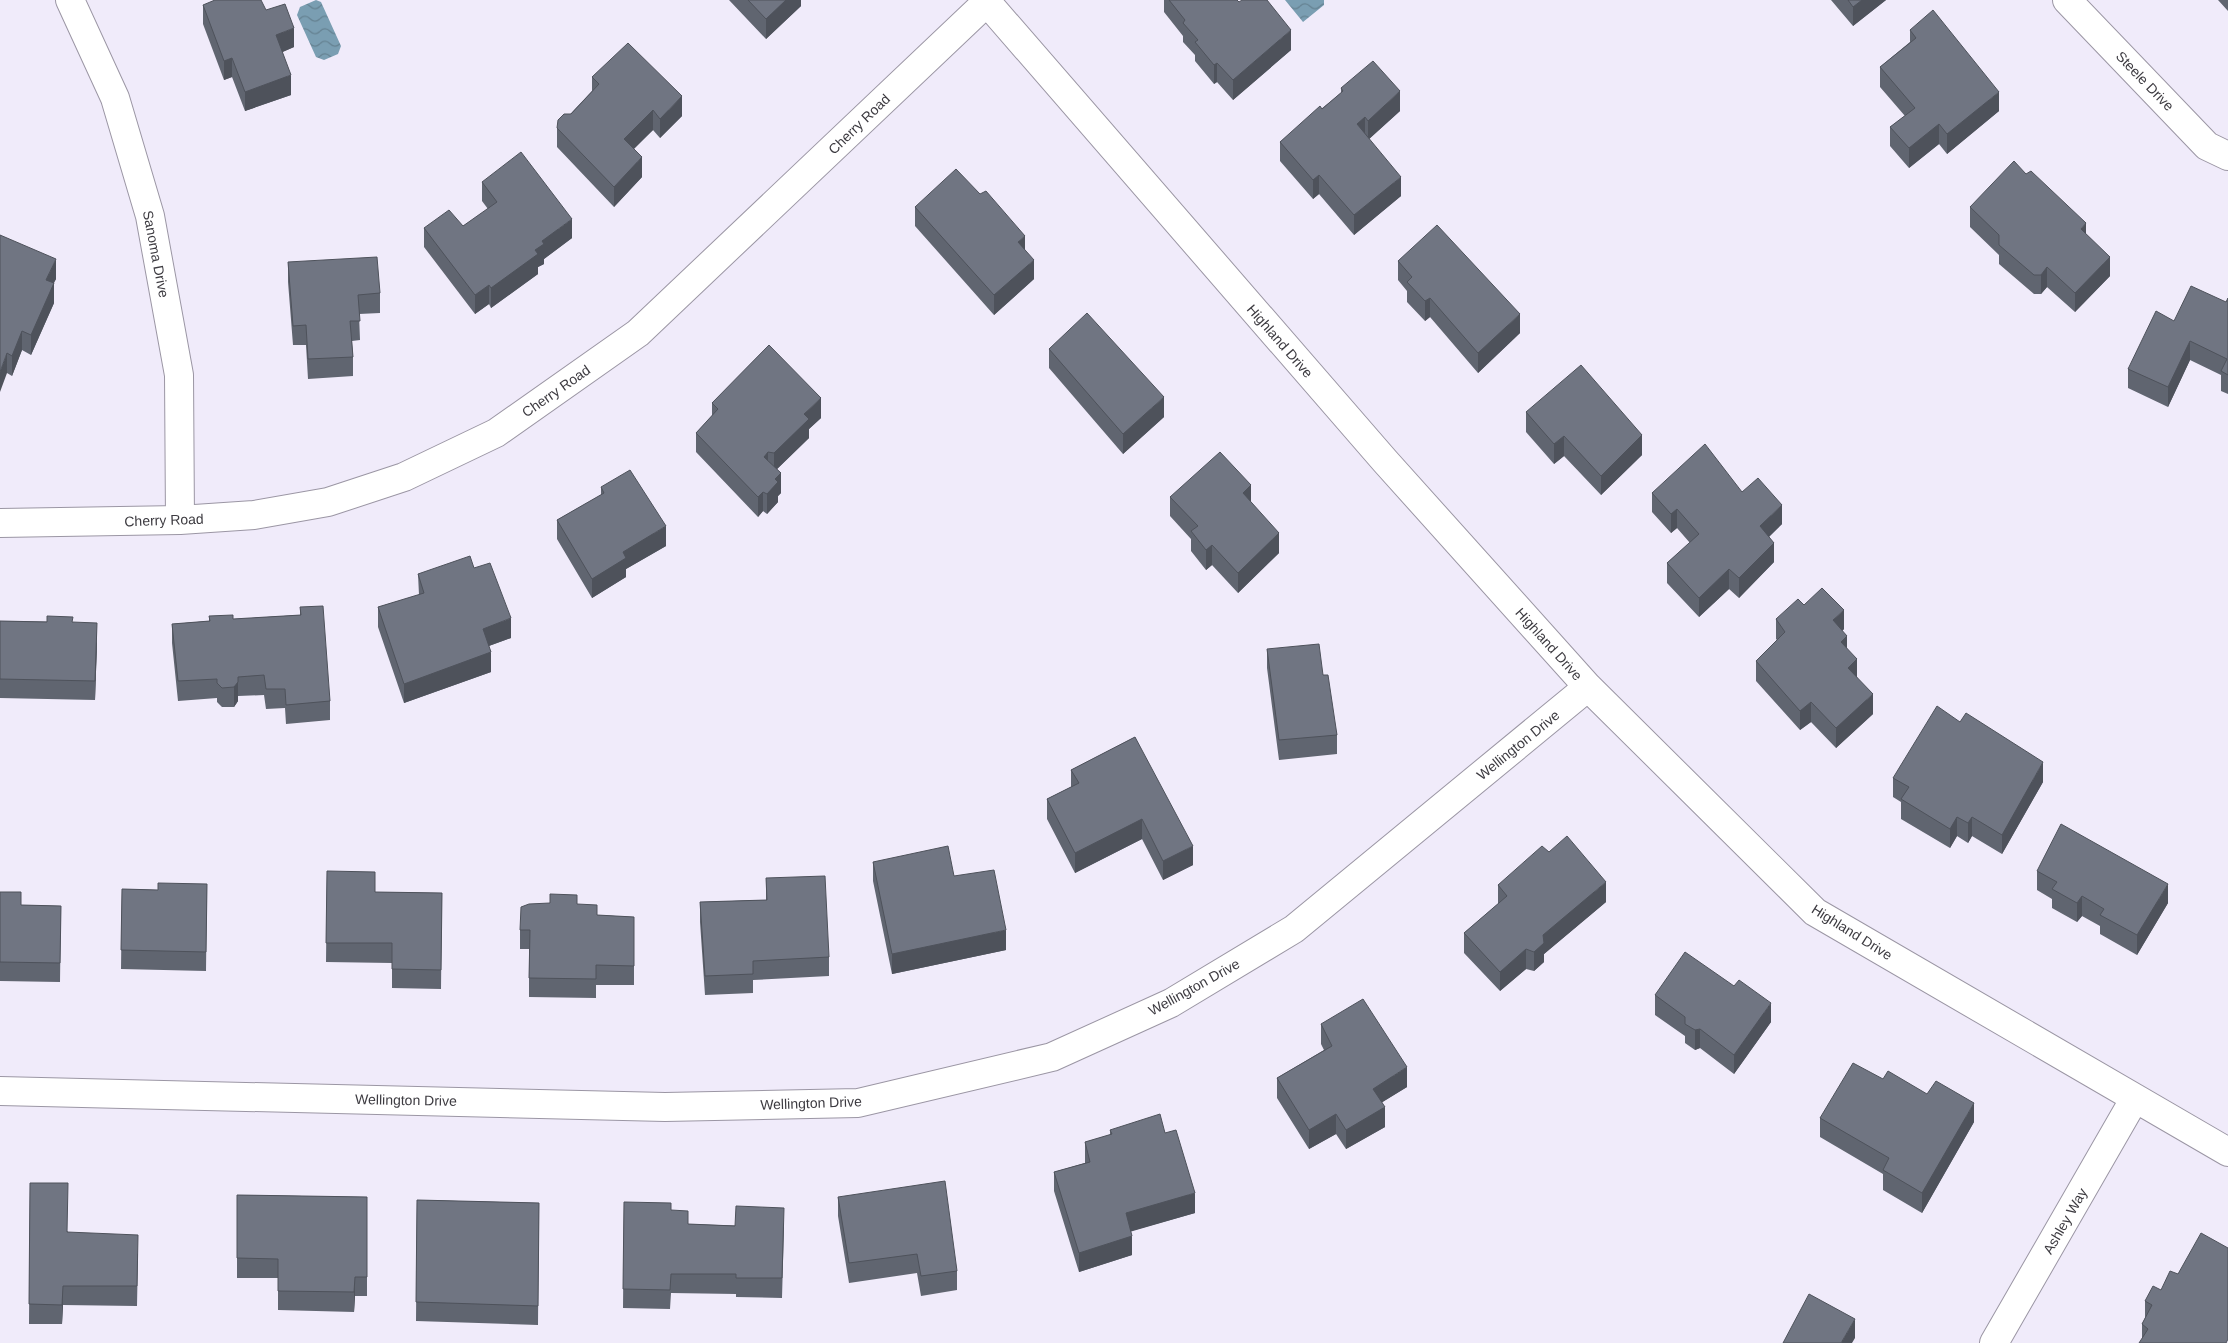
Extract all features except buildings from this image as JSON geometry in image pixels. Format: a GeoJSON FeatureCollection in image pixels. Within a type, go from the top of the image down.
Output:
{"type":"FeatureCollection","features":[{"type":"Feature","properties":{"kind":"street","name":"Sanoma Drive"},"geometry":{"type":"LineString","coordinates":[[70,0],[115,98],[150,216],[178,374],[180,520]]}},
{"type":"Feature","properties":{"kind":"street","name":"Steele Drive"},"geometry":{"type":"LineString","coordinates":[[2067,0],[2207,146],[2228,156]]}},
{"type":"Feature","properties":{"kind":"street","name":"Cherry Road"},"geometry":{"type":"LineString","coordinates":[[0,523],[180,520],[254,515],[328,502],[404,477],[496,433],[638,333],[987,1]]}},
{"type":"Feature","properties":{"kind":"street","name":"Highland Drive"},"geometry":{"type":"LineString","coordinates":[[987,1],[1378,454],[1588,687],[1815,912],[2228,1152]]}},
{"type":"Feature","properties":{"kind":"street","name":"Wellington Drive"},"geometry":{"type":"LineString","coordinates":[[0,1091],[665,1107],[858,1103],[1052,1057],[1171,1004],[1294,929],[1588,687]]}},
{"type":"Feature","properties":{"kind":"street","name":"Ashley Way"},"geometry":{"type":"LineString","coordinates":[[1994,1343],[2135,1098]]}},
{"type":"Feature","properties":{"kind":"water"},"geometry":{"type":"Polygon","coordinates":[[[316,0],[321,2],[341,46],[338,54],[324,60],[316,57],[297,15],[300,7],[316,0]]]}},
{"type":"Feature","properties":{"kind":"water"},"geometry":{"type":"Polygon","coordinates":[[[1285,0],[1324,0],[1324,5],[1303,22],[1285,0]]]}}]}
